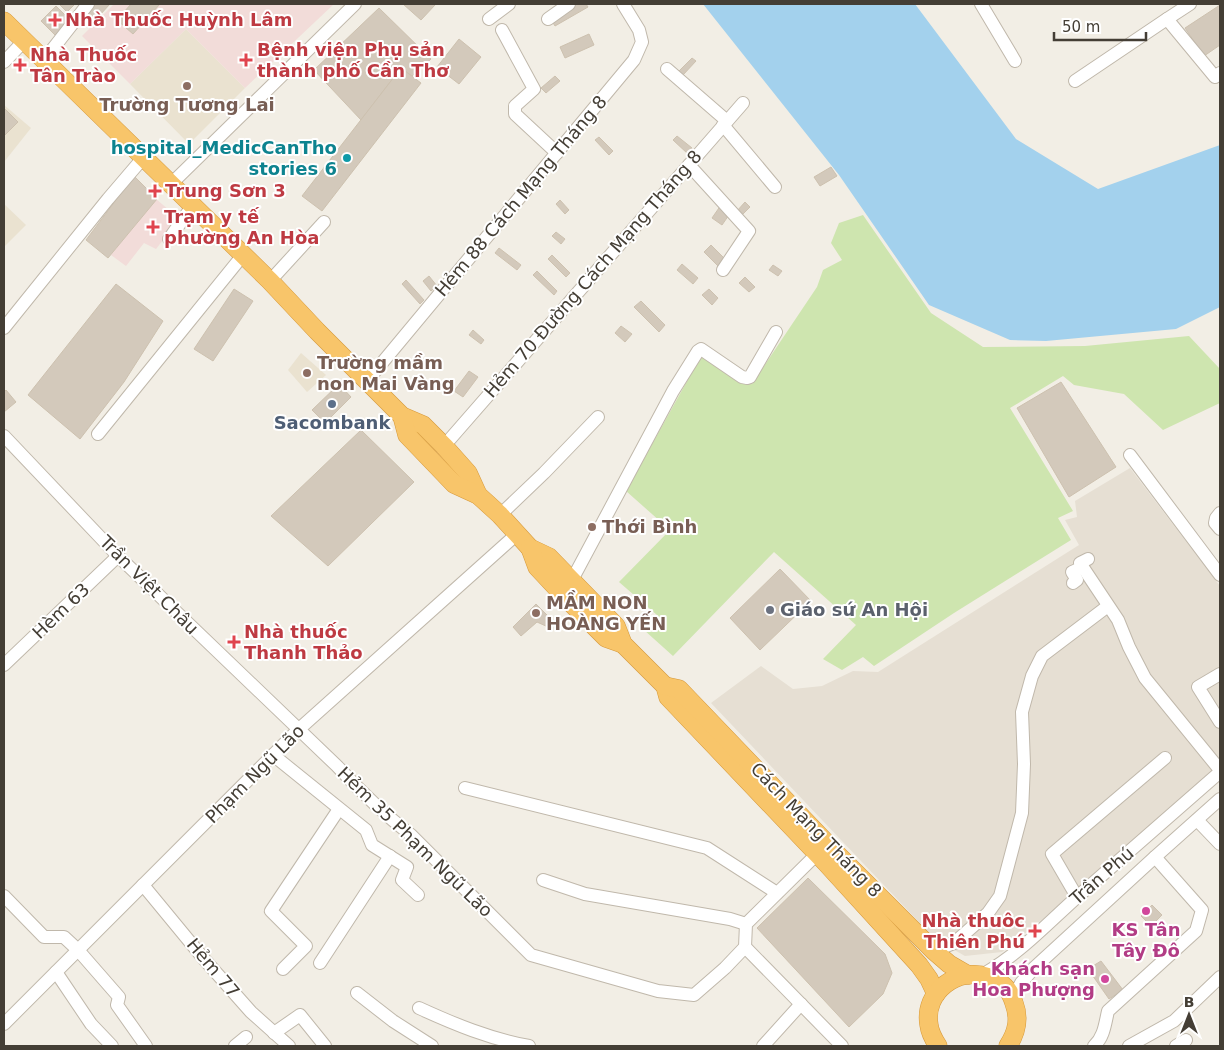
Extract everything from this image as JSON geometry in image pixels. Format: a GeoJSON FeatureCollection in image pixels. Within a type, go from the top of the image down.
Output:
{"type":"FeatureCollection","features":[{"type":"Feature","properties":{"kind":"highway","name":"Cách Mạng Tháng 8"},"geometry":{"type":"LineString","coordinates":[[4,21],[270,281],[402,416],[423,425],[468,473],[478,495]]}},
{"type":"Feature","properties":{"kind":"highway","name":"Cách Mạng Tháng 8"},"geometry":{"type":"LineString","coordinates":[[402,416],[407,435],[454,484],[478,495],[500,515],[530,548],[549,557],[616,626],[623,644],[665,686],[668,696],[817,854],[918,965],[929,979],[936,994]]}},
{"type":"Feature","properties":{"kind":"highway","name":"Cách Mạng Tháng 8"},"geometry":{"type":"LineString","coordinates":[[530,548],[537,567],[572,605],[606,638],[623,644]]}},
{"type":"Feature","properties":{"kind":"highway","name":"Cách Mạng Tháng 8"},"geometry":{"type":"LineString","coordinates":[[665,686],[679,689],[838,855],[934,951],[949,964],[975,975],[994,980],[1005,986],[1013,998]]}},
{"type":"Feature","properties":{"kind":"highway"},"geometry":{"type":"LineString","coordinates":[[930,1043],[929,1014],[931,1003],[936,994],[949,981],[975,975]]}},
{"type":"Feature","properties":{"kind":"highway"},"geometry":{"type":"LineString","coordinates":[[1008,1046],[1014,1038],[1018,1025],[1017,1011],[1013,998]]}},
{"type":"Feature","properties":{"kind":"street"},"geometry":{"type":"LineString","coordinates":[[44,60],[88,4]]}},
{"type":"Feature","properties":{"kind":"street"},"geometry":{"type":"LineString","coordinates":[[171,184],[355,4]]}},
{"type":"Feature","properties":{"kind":"street"},"geometry":{"type":"LineString","coordinates":[[489,19],[509,4]]}},
{"type":"Feature","properties":{"kind":"street"},"geometry":{"type":"LineString","coordinates":[[548,19],[569,4]]}},
{"type":"Feature","properties":{"kind":"street","name":"Hẻm 88 Cách Mạng Tháng 8"},"geometry":{"type":"LineString","coordinates":[[367,381],[634,60],[642,42],[640,30],[623,4]]}},
{"type":"Feature","properties":{"kind":"street"},"geometry":{"type":"LineString","coordinates":[[981,4],[1015,61]]}},
{"type":"Feature","properties":{"kind":"street"},"geometry":{"type":"LineString","coordinates":[[1075,81],[1190,4]]}},
{"type":"Feature","properties":{"kind":"street"},"geometry":{"type":"LineString","coordinates":[[1166,19],[1215,77],[1220,73]]}},
{"type":"Feature","properties":{"kind":"street"},"geometry":{"type":"LineString","coordinates":[[502,30],[534,89],[515,106],[515,114],[557,152]]}},
{"type":"Feature","properties":{"kind":"street"},"geometry":{"type":"LineString","coordinates":[[4,62],[24,41]]}},
{"type":"Feature","properties":{"kind":"street"},"geometry":{"type":"LineString","coordinates":[[667,69],[725,123],[775,187]]}},
{"type":"Feature","properties":{"kind":"street","name":"Hẻm 70 Đường Cách Mạng Tháng 8"},"geometry":{"type":"LineString","coordinates":[[444,446],[743,103]]}},
{"type":"Feature","properties":{"kind":"street"},"geometry":{"type":"LineString","coordinates":[[4,328],[143,158]]}},
{"type":"Feature","properties":{"kind":"street"},"geometry":{"type":"LineString","coordinates":[[688,165],[749,231],[723,270]]}},
{"type":"Feature","properties":{"kind":"street"},"geometry":{"type":"LineString","coordinates":[[169,239],[193,205]]}},
{"type":"Feature","properties":{"kind":"street"},"geometry":{"type":"LineString","coordinates":[[270,281],[324,222]]}},
{"type":"Feature","properties":{"kind":"street"},"geometry":{"type":"LineString","coordinates":[[98,434],[243,255]]}},
{"type":"Feature","properties":{"kind":"street"},"geometry":{"type":"LineString","coordinates":[[572,580],[673,391],[698,351],[701,349],[742,377],[747,378],[750,377],[776,332]]}},
{"type":"Feature","properties":{"kind":"street"},"geometry":{"type":"LineString","coordinates":[[500,515],[598,417]]}},
{"type":"Feature","properties":{"kind":"street","name":"Trần Việt Châu"},"geometry":{"type":"LineString","coordinates":[[4,436],[118,556],[298,730]]}},
{"type":"Feature","properties":{"kind":"street"},"geometry":{"type":"LineString","coordinates":[[1130,455],[1220,575]]}},
{"type":"Feature","properties":{"kind":"street"},"geometry":{"type":"LineString","coordinates":[[1220,514],[1215,522],[1220,530]]}},
{"type":"Feature","properties":{"kind":"street","name":"Phạm Ngũ Lão"},"geometry":{"type":"LineString","coordinates":[[4,1024],[298,730],[517,534]]}},
{"type":"Feature","properties":{"kind":"street","name":"Hèm 63"},"geometry":{"type":"LineString","coordinates":[[4,665],[118,556]]}},
{"type":"Feature","properties":{"kind":"street"},"geometry":{"type":"LineString","coordinates":[[1073,583],[1077,580],[1072,572],[1086,563],[1108,606],[1118,620],[1145,678],[1220,771]]}},
{"type":"Feature","properties":{"kind":"street"},"geometry":{"type":"LineString","coordinates":[[934,951],[954,944],[988,913],[1000,896],[1022,813],[1024,764],[1022,712],[1032,676],[1042,656],[1108,606]]}},
{"type":"Feature","properties":{"kind":"street"},"geometry":{"type":"LineString","coordinates":[[1220,674],[1198,687],[1220,722]]}},
{"type":"Feature","properties":{"kind":"street","name":"Hẻm 35 Phạm Ngũ Lão"},"geometry":{"type":"LineString","coordinates":[[298,730],[363,794],[411,835],[531,955],[658,990],[694,995],[726,968],[746,947]]}},
{"type":"Feature","properties":{"kind":"street"},"geometry":{"type":"LineString","coordinates":[[273,755],[366,830],[372,846],[407,867],[402,880],[418,895]]}},
{"type":"Feature","properties":{"kind":"street"},"geometry":{"type":"LineString","coordinates":[[1077,897],[1052,854],[1165,758]]}},
{"type":"Feature","properties":{"kind":"street","name":"Trần Phú"},"geometry":{"type":"LineString","coordinates":[[975,975],[999,965],[1016,953],[1220,771]]}},
{"type":"Feature","properties":{"kind":"street"},"geometry":{"type":"LineString","coordinates":[[465,788],[707,848],[777,893]]}},
{"type":"Feature","properties":{"kind":"street","name":"Trần Phú"},"geometry":{"type":"LineString","coordinates":[[1013,998],[1021,983],[1034,968],[1220,800]]}},
{"type":"Feature","properties":{"kind":"street"},"geometry":{"type":"LineString","coordinates":[[283,969],[306,946],[271,911],[339,809]]}},
{"type":"Feature","properties":{"kind":"street"},"geometry":{"type":"LineString","coordinates":[[1197,820],[1220,844]]}},
{"type":"Feature","properties":{"kind":"street"},"geometry":{"type":"LineString","coordinates":[[817,854],[746,924],[746,947],[842,1046]]}},
{"type":"Feature","properties":{"kind":"street"},"geometry":{"type":"LineString","coordinates":[[320,963],[390,856]]}},
{"type":"Feature","properties":{"kind":"street"},"geometry":{"type":"LineString","coordinates":[[1098,1045],[1108,1010],[1196,931],[1202,910],[1155,857]]}},
{"type":"Feature","properties":{"kind":"street"},"geometry":{"type":"LineString","coordinates":[[542,880],[585,894],[730,919],[746,924]]}},
{"type":"Feature","properties":{"kind":"street","name":"Hẻm 77"},"geometry":{"type":"LineString","coordinates":[[143,885],[231,990],[251,1012],[289,1046]]}},
{"type":"Feature","properties":{"kind":"street"},"geometry":{"type":"LineString","coordinates":[[4,896],[44,937],[64,937],[78,950],[119,997],[117,1005],[146,1046]]}},
{"type":"Feature","properties":{"kind":"street"},"geometry":{"type":"LineString","coordinates":[[56,972],[91,1024],[112,1046]]}},
{"type":"Feature","properties":{"kind":"street"},"geometry":{"type":"LineString","coordinates":[[1129,1046],[1174,1021],[1220,977]]}},
{"type":"Feature","properties":{"kind":"street"},"geometry":{"type":"LineString","coordinates":[[357,993],[393,1021],[432,1046]]}},
{"type":"Feature","properties":{"kind":"street"},"geometry":{"type":"LineString","coordinates":[[763,1046],[801,1004]]}},
{"type":"Feature","properties":{"kind":"street"},"geometry":{"type":"LineString","coordinates":[[419,1008],[467,1029],[529,1046]]}},
{"type":"Feature","properties":{"kind":"street"},"geometry":{"type":"LineString","coordinates":[[274,1033],[300,1015],[325,1046]]}},
{"type":"Feature","properties":{"kind":"street"},"geometry":{"type":"LineString","coordinates":[[236,1046],[246,1037]]}},
{"type":"Feature","properties":{"kind":"shaded area","name":"Bệnh viện Phụ sản thành phố Cần Thơ"},"geometry":{"type":"Polygon","coordinates":[[[114,4],[334,4],[245,88],[186,29],[130,84],[82,36],[114,4]]]}},
{"type":"Feature","properties":{"kind":"shaded area","name":"Trường Tương Lai"},"geometry":{"type":"Polygon","coordinates":[[[186,29],[245,88],[189,144],[130,84],[186,29]]]}},
{"type":"Feature","properties":{"kind":"shaded area"},"geometry":{"type":"Polygon","coordinates":[[[4,105],[31,128],[4,162],[4,105]]]}},
{"type":"Feature","properties":{"kind":"shaded area","name":"Trạm y tế phường An Hòa"},"geometry":{"type":"Polygon","coordinates":[[[156,199],[176,216],[177,222],[156,249],[144,243],[126,266],[111,255],[156,199]]]}},
{"type":"Feature","properties":{"kind":"shaded area"},"geometry":{"type":"Polygon","coordinates":[[[4,204],[26,225],[4,247],[4,204]]]}},
{"type":"Feature","properties":{"kind":"shaded area","name":"Trường mầm non Mai Vàng"},"geometry":{"type":"Polygon","coordinates":[[[301,353],[326,375],[307,392],[288,370],[301,353]]]}},
{"type":"Feature","properties":{"kind":"shaded area"},"geometry":{"type":"Polygon","coordinates":[[[1130,468],[1220,586],[1220,765],[1065,901],[1002,952],[965,956],[935,939],[711,703],[761,666],[793,689],[822,686],[853,671],[878,672],[1079,545],[1065,520],[1077,517],[1075,501],[1130,468]]]}},
{"type":"Feature","properties":{"kind":"green space"},"geometry":{"type":"Polygon","coordinates":[[[863,215],[931,313],[983,347],[1085,346],[1189,336],[1220,369],[1220,403],[1163,430],[1124,394],[1074,385],[1063,376],[1010,408],[1073,511],[1058,518],[1071,540],[954,613],[874,666],[863,657],[842,670],[823,659],[856,625],[774,552],[673,656],[644,630],[657,615],[619,582],[670,530],[626,491],[701,356],[752,384],[817,287],[823,270],[842,260],[831,243],[839,223],[863,215]]]}},
{"type":"Feature","properties":{"kind":"water"},"geometry":{"type":"Polygon","coordinates":[[[703,4],[915,4],[1016,139],[1098,189],[1220,145],[1220,307],[1176,329],[1046,341],[1010,340],[929,305],[839,175],[703,4]]]}},
{"type":"Feature","properties":{"kind":"building"},"geometry":{"type":"Polygon","coordinates":[[[59,4],[75,4],[67,12],[59,4]]]}},
{"type":"Feature","properties":{"kind":"building"},"geometry":{"type":"Polygon","coordinates":[[[94,4],[110,4],[88,28],[79,20],[94,4]]]}},
{"type":"Feature","properties":{"kind":"building"},"geometry":{"type":"Polygon","coordinates":[[[131,4],[160,4],[133,34],[117,20],[131,4]]]}},
{"type":"Feature","properties":{"kind":"building"},"geometry":{"type":"Polygon","coordinates":[[[403,4],[434,4],[435,5],[421,20],[403,4]]]}},
{"type":"Feature","properties":{"kind":"building"},"geometry":{"type":"Polygon","coordinates":[[[575,4],[586,4],[588,7],[555,26],[550,18],[575,4]]]}},
{"type":"Feature","properties":{"kind":"building"},"geometry":{"type":"Polygon","coordinates":[[[1220,5],[1220,45],[1204,56],[1185,28],[1220,5]]]}},
{"type":"Feature","properties":{"kind":"building","name":"Nhà Thuốc Huỳnh Lâm"},"geometry":{"type":"Polygon","coordinates":[[[56,6],[70,20],[55,35],[41,21],[56,6]]]}},
{"type":"Feature","properties":{"kind":"building"},"geometry":{"type":"Polygon","coordinates":[[[379,8],[431,59],[412,76],[401,68],[361,120],[314,70],[379,8]]]}},
{"type":"Feature","properties":{"kind":"building"},"geometry":{"type":"Polygon","coordinates":[[[589,34],[594,45],[565,58],[560,47],[589,34]]]}},
{"type":"Feature","properties":{"kind":"building"},"geometry":{"type":"Polygon","coordinates":[[[459,39],[481,57],[459,84],[437,67],[459,39]]]}},
{"type":"Feature","properties":{"kind":"building"},"geometry":{"type":"Polygon","coordinates":[[[692,58],[696,61],[683,75],[679,71],[692,58]]]}},
{"type":"Feature","properties":{"kind":"building","name":"hospital_MedicCanTho stories 6"},"geometry":{"type":"Polygon","coordinates":[[[401,68],[421,83],[322,211],[302,196],[401,68]]]}},
{"type":"Feature","properties":{"kind":"building"},"geometry":{"type":"Polygon","coordinates":[[[555,76],[560,81],[546,93],[541,88],[555,76]]]}},
{"type":"Feature","properties":{"kind":"building"},"geometry":{"type":"Polygon","coordinates":[[[4,108],[18,122],[4,136],[4,108]]]}},
{"type":"Feature","properties":{"kind":"building"},"geometry":{"type":"Polygon","coordinates":[[[677,136],[692,148],[688,154],[673,140],[677,136]]]}},
{"type":"Feature","properties":{"kind":"building"},"geometry":{"type":"Polygon","coordinates":[[[599,137],[613,151],[609,155],[595,140],[599,137]]]}},
{"type":"Feature","properties":{"kind":"building"},"geometry":{"type":"Polygon","coordinates":[[[831,167],[837,176],[820,186],[814,177],[831,167]]]}},
{"type":"Feature","properties":{"kind":"building"},"geometry":{"type":"Polygon","coordinates":[[[134,176],[157,199],[108,258],[86,240],[134,176]]]}},
{"type":"Feature","properties":{"kind":"building"},"geometry":{"type":"Polygon","coordinates":[[[560,200],[569,210],[565,214],[556,204],[560,200]]]}},
{"type":"Feature","properties":{"kind":"building"},"geometry":{"type":"Polygon","coordinates":[[[745,202],[750,207],[742,215],[737,211],[745,202]]]}},
{"type":"Feature","properties":{"kind":"building"},"geometry":{"type":"Polygon","coordinates":[[[721,205],[731,212],[722,225],[712,218],[721,205]]]}},
{"type":"Feature","properties":{"kind":"building"},"geometry":{"type":"Polygon","coordinates":[[[556,232],[565,239],[561,244],[552,236],[556,232]]]}},
{"type":"Feature","properties":{"kind":"building"},"geometry":{"type":"Polygon","coordinates":[[[711,245],[725,259],[718,266],[704,252],[711,245]]]}},
{"type":"Feature","properties":{"kind":"building"},"geometry":{"type":"Polygon","coordinates":[[[499,248],[521,265],[517,270],[495,253],[499,248]]]}},
{"type":"Feature","properties":{"kind":"building"},"geometry":{"type":"Polygon","coordinates":[[[552,255],[570,273],[566,277],[548,259],[552,255]]]}},
{"type":"Feature","properties":{"kind":"building"},"geometry":{"type":"Polygon","coordinates":[[[682,264],[698,278],[693,284],[677,270],[682,264]]]}},
{"type":"Feature","properties":{"kind":"building"},"geometry":{"type":"Polygon","coordinates":[[[773,265],[782,271],[778,276],[769,270],[773,265]]]}},
{"type":"Feature","properties":{"kind":"building"},"geometry":{"type":"Polygon","coordinates":[[[537,271],[557,291],[554,295],[533,275],[537,271]]]}},
{"type":"Feature","properties":{"kind":"building"},"geometry":{"type":"Polygon","coordinates":[[[429,276],[437,286],[431,291],[423,281],[429,276]]]}},
{"type":"Feature","properties":{"kind":"building"},"geometry":{"type":"Polygon","coordinates":[[[745,277],[755,287],[749,292],[739,283],[745,277]]]}},
{"type":"Feature","properties":{"kind":"building"},"geometry":{"type":"Polygon","coordinates":[[[406,280],[424,300],[420,304],[402,284],[406,280]]]}},
{"type":"Feature","properties":{"kind":"building"},"geometry":{"type":"Polygon","coordinates":[[[116,284],[163,321],[124,382],[80,439],[28,395],[116,284]]]}},
{"type":"Feature","properties":{"kind":"building"},"geometry":{"type":"Polygon","coordinates":[[[234,289],[253,301],[213,361],[194,349],[234,289]]]}},
{"type":"Feature","properties":{"kind":"building"},"geometry":{"type":"Polygon","coordinates":[[[709,289],[718,298],[712,305],[702,295],[709,289]]]}},
{"type":"Feature","properties":{"kind":"building"},"geometry":{"type":"Polygon","coordinates":[[[641,301],[665,325],[659,332],[634,307],[641,301]]]}},
{"type":"Feature","properties":{"kind":"building"},"geometry":{"type":"Polygon","coordinates":[[[621,326],[632,334],[625,342],[615,333],[621,326]]]}},
{"type":"Feature","properties":{"kind":"building"},"geometry":{"type":"Polygon","coordinates":[[[473,330],[484,340],[481,344],[469,335],[473,330]]]}},
{"type":"Feature","properties":{"kind":"building"},"geometry":{"type":"Polygon","coordinates":[[[469,371],[478,377],[463,397],[454,391],[469,371]]]}},
{"type":"Feature","properties":{"kind":"building"},"geometry":{"type":"Polygon","coordinates":[[[1061,382],[1116,467],[1069,497],[1017,408],[1061,382]]]}},
{"type":"Feature","properties":{"kind":"building","name":"Sacombank"},"geometry":{"type":"Polygon","coordinates":[[[339,384],[351,397],[325,423],[312,410],[339,384]]]}},
{"type":"Feature","properties":{"kind":"building"},"geometry":{"type":"Polygon","coordinates":[[[6,390],[16,402],[4,412],[4,392],[6,390]]]}},
{"type":"Feature","properties":{"kind":"building"},"geometry":{"type":"Polygon","coordinates":[[[361,430],[414,482],[328,566],[271,516],[361,430]]]}},
{"type":"Feature","properties":{"kind":"building","name":"Giáo sứ An Hội"},"geometry":{"type":"Polygon","coordinates":[[[780,569],[811,601],[760,650],[730,618],[780,569]]]}},
{"type":"Feature","properties":{"kind":"building","name":"MẦM NON HOÀNG YẾN"},"geometry":{"type":"Polygon","coordinates":[[[536,604],[553,621],[548,627],[537,622],[521,636],[513,627],[536,604]]]}},
{"type":"Feature","properties":{"kind":"building"},"geometry":{"type":"Polygon","coordinates":[[[808,878],[885,954],[892,973],[883,994],[849,1027],[757,928],[808,878]]]}},
{"type":"Feature","properties":{"kind":"building"},"geometry":{"type":"Polygon","coordinates":[[[1152,905],[1162,915],[1151,926],[1141,916],[1152,905]]]}},
{"type":"Feature","properties":{"kind":"building","name":"Khách sạn Hoa Phượng"},"geometry":{"type":"Polygon","coordinates":[[[1101,961],[1123,990],[1109,999],[1088,969],[1101,961]]]}},
{"type":"Feature","properties":{"kind":"place","name":"Nhà Thuốc Huỳnh Lâm"},"geometry":{"type":"Point","coordinates":[55,20]}},
{"type":"Feature","properties":{"kind":"place","name":"Bệnh viện Phụ sản thành phố Cần Thơ"},"geometry":{"type":"Point","coordinates":[246,60]}},
{"type":"Feature","properties":{"kind":"place","name":"Nhà Thuốc Tân Trào"},"geometry":{"type":"Point","coordinates":[20,65]}},
{"type":"Feature","properties":{"kind":"place","name":"Trường Tương Lai"},"geometry":{"type":"Point","coordinates":[187,86]}},
{"type":"Feature","properties":{"kind":"place","name":"hospital_MedicCanTho stories 6"},"geometry":{"type":"Point","coordinates":[347,158]}},
{"type":"Feature","properties":{"kind":"place","name":"Trung Sơn 3"},"geometry":{"type":"Point","coordinates":[155,191]}},
{"type":"Feature","properties":{"kind":"place","name":"Trạm y tế phường An Hòa"},"geometry":{"type":"Point","coordinates":[153,227]}},
{"type":"Feature","properties":{"kind":"place","name":"Trường mầm non Mai Vàng"},"geometry":{"type":"Point","coordinates":[307,373]}},
{"type":"Feature","properties":{"kind":"place","name":"Sacombank"},"geometry":{"type":"Point","coordinates":[332,404]}},
{"type":"Feature","properties":{"kind":"place","name":"Thới Bình"},"geometry":{"type":"Point","coordinates":[592,527]}},
{"type":"Feature","properties":{"kind":"place","name":"Giáo sứ An Hội"},"geometry":{"type":"Point","coordinates":[770,610]}},
{"type":"Feature","properties":{"kind":"place","name":"MẦM NON HOÀNG YẾN"},"geometry":{"type":"Point","coordinates":[536,613]}},
{"type":"Feature","properties":{"kind":"place","name":"Nhà thuốc Thanh Thảo"},"geometry":{"type":"Point","coordinates":[234,642]}},
{"type":"Feature","properties":{"kind":"place","name":"KS Tân Tây Đô"},"geometry":{"type":"Point","coordinates":[1146,911]}},
{"type":"Feature","properties":{"kind":"place","name":"Nhà thuôc Thiên Phú"},"geometry":{"type":"Point","coordinates":[1035,931]}},
{"type":"Feature","properties":{"kind":"place","name":"Khách sạn Hoa Phượng"},"geometry":{"type":"Point","coordinates":[1105,979]}}]}
